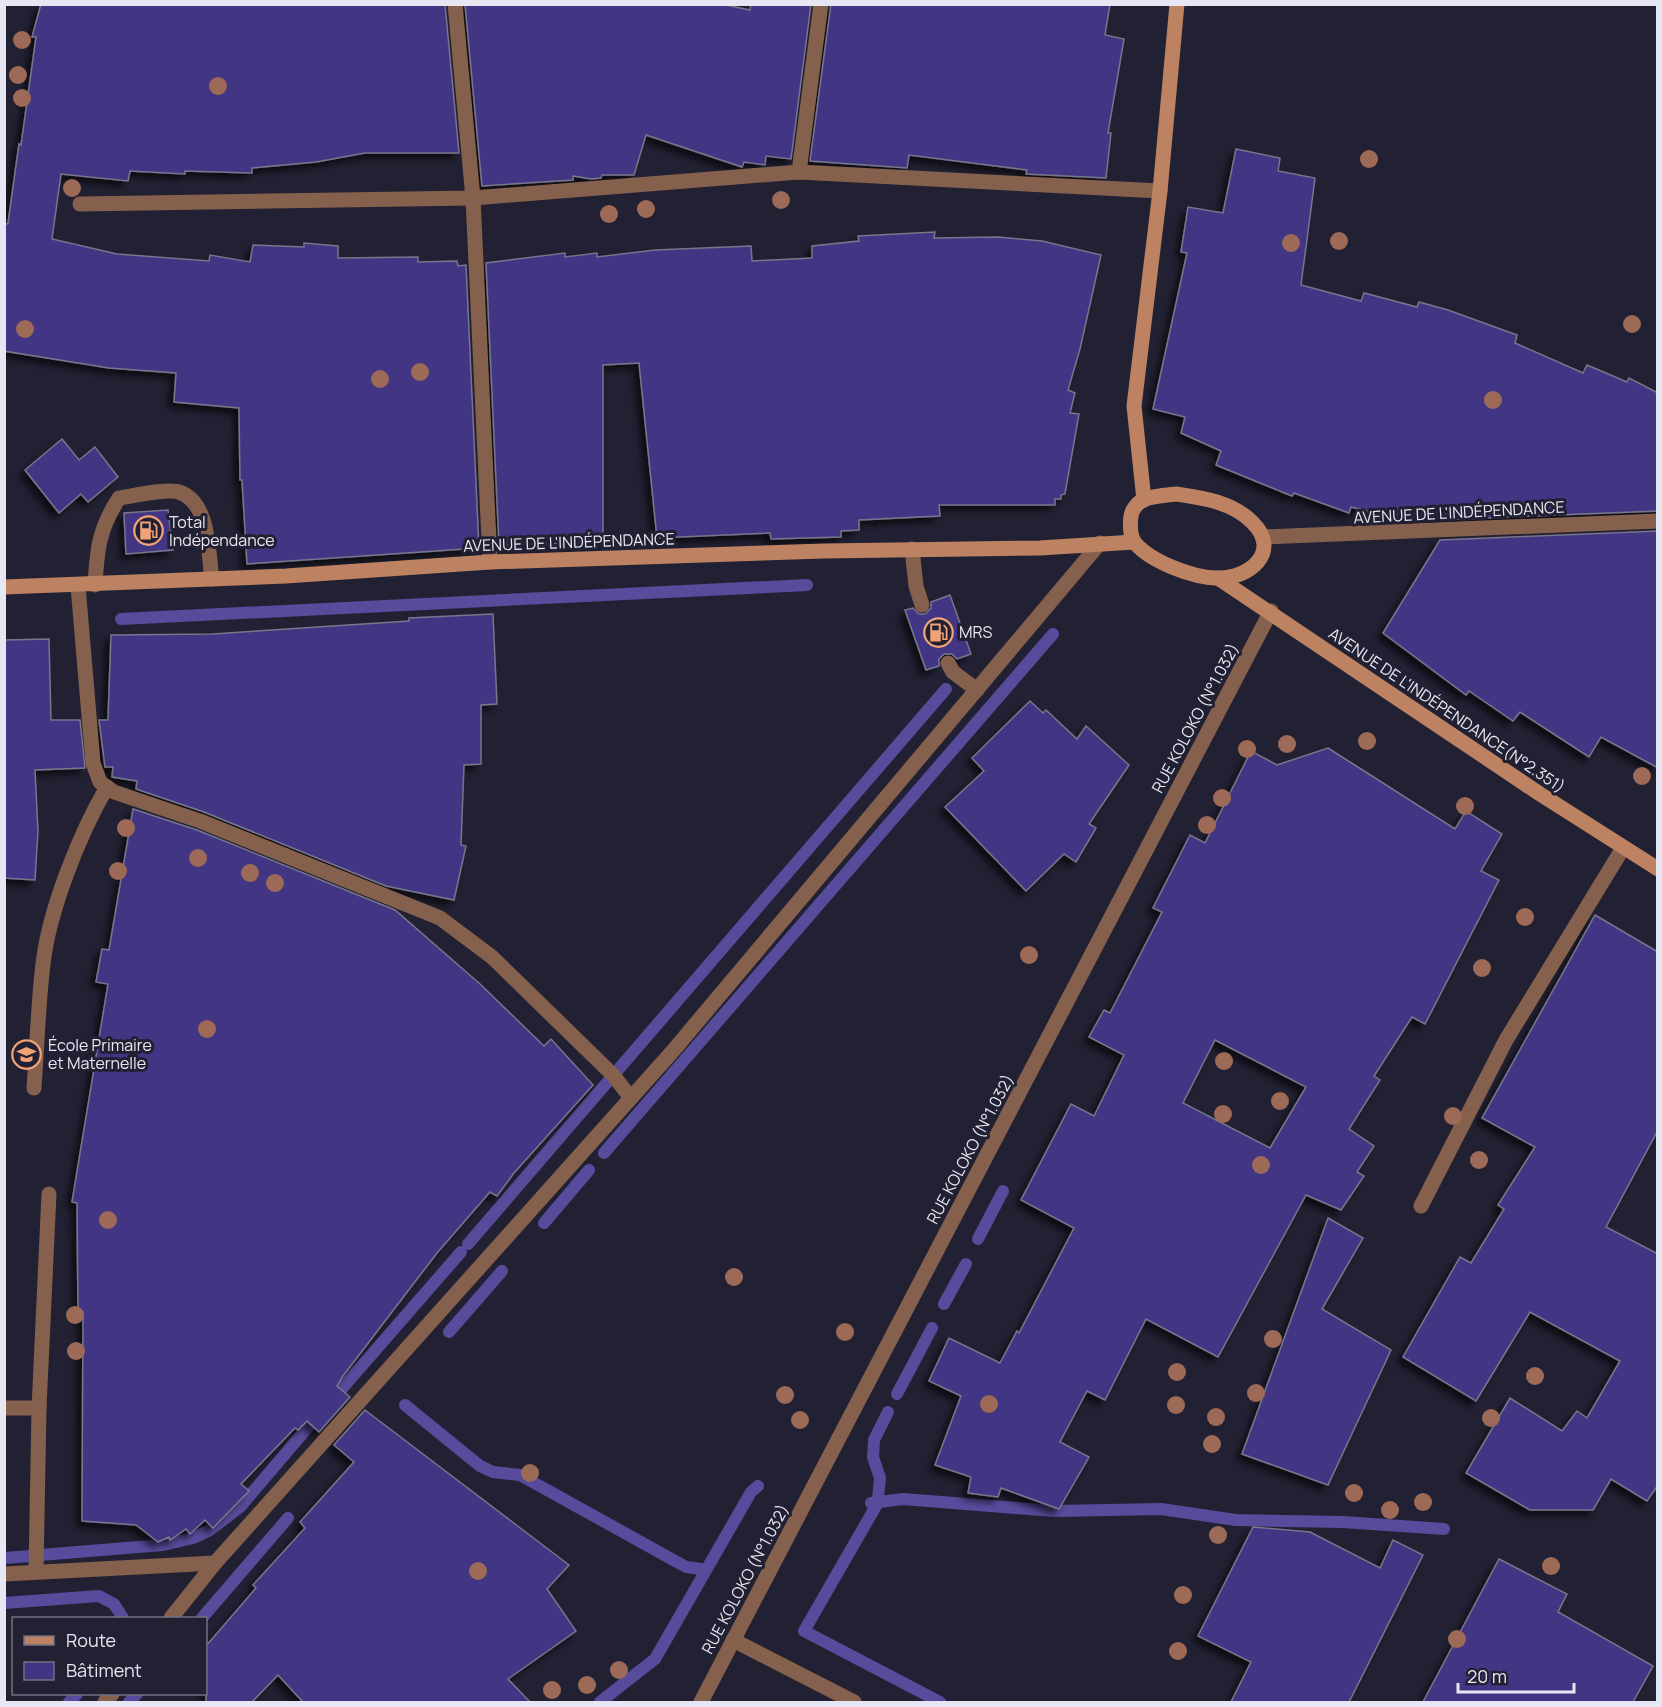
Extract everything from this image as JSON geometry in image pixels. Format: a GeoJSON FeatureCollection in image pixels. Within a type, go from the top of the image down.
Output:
{"type":"FeatureCollection","features":[{"type":"Feature","properties":{"kind":"main road"},"geometry":{"type":"LineString","coordinates":[[1144,500],[1134,406],[1161,191],[1177,4]]}},
{"type":"Feature","properties":{"kind":"main road"},"geometry":{"type":"LineString","coordinates":[[1176,494],[1227,505],[1252,522],[1262,537],[1263,552],[1255,568],[1239,576],[1218,578],[1182,571],[1158,559],[1134,542],[1130,524],[1132,510],[1144,500],[1176,494]]}},
{"type":"Feature","properties":{"kind":"main road","name":"AVENUE DE L'INDÉPENDANCE"},"geometry":{"type":"LineString","coordinates":[[4,587],[78,586],[490,562],[912,549],[1040,548],[1134,542]]}},
{"type":"Feature","properties":{"kind":"main road","name":"AVENUE DE L'INDÉPENDANCE(N°2.351)"},"geometry":{"type":"LineString","coordinates":[[1218,578],[1658,869]]}},
{"type":"Feature","properties":{"kind":"street"},"geometry":{"type":"LineString","coordinates":[[454,4],[473,198],[490,562]]}},
{"type":"Feature","properties":{"kind":"street"},"geometry":{"type":"LineString","coordinates":[[799,172],[821,4]]}},
{"type":"Feature","properties":{"kind":"street"},"geometry":{"type":"LineString","coordinates":[[80,204],[473,198],[799,172],[1161,191]]}},
{"type":"Feature","properties":{"kind":"street"},"geometry":{"type":"LineString","coordinates":[[95,585],[98,542],[106,519],[119,498],[178,491],[194,502],[202,515],[212,579]]}},
{"type":"Feature","properties":{"kind":"street","name":"AVENUE DE L'INDÉPENDANCE"},"geometry":{"type":"LineString","coordinates":[[1262,537],[1658,521]]}},
{"type":"Feature","properties":{"kind":"street"},"geometry":{"type":"LineString","coordinates":[[172,1617],[215,1563],[631,1098],[1100,543]]}},
{"type":"Feature","properties":{"kind":"street"},"geometry":{"type":"LineString","coordinates":[[912,549],[916,586],[922,606]]}},
{"type":"Feature","properties":{"kind":"street"},"geometry":{"type":"LineString","coordinates":[[78,586],[93,763],[100,782],[114,792],[200,821],[440,918],[492,957],[613,1075],[631,1098]]}},
{"type":"Feature","properties":{"kind":"street","name":"RUE KOLOKO (N°1.032)"},"geometry":{"type":"LineString","coordinates":[[701,1702],[1271,611]]}},
{"type":"Feature","properties":{"kind":"street"},"geometry":{"type":"LineString","coordinates":[[948,663],[953,672],[976,690]]}},
{"type":"Feature","properties":{"kind":"street"},"geometry":{"type":"LineString","coordinates":[[34,1088],[43,962],[62,890],[90,817],[107,787]]}},
{"type":"Feature","properties":{"kind":"street"},"geometry":{"type":"LineString","coordinates":[[1421,1206],[1506,1040],[1623,848]]}},
{"type":"Feature","properties":{"kind":"street"},"geometry":{"type":"LineString","coordinates":[[36,1571],[39,1408],[49,1194]]}},
{"type":"Feature","properties":{"kind":"street"},"geometry":{"type":"LineString","coordinates":[[4,1408],[39,1408]]}},
{"type":"Feature","properties":{"kind":"street"},"geometry":{"type":"LineString","coordinates":[[4,1574],[215,1563]]}},
{"type":"Feature","properties":{"kind":"street"},"geometry":{"type":"LineString","coordinates":[[733,1640],[854,1702]]}},
{"type":"Feature","properties":{"kind":"building"},"geometry":{"type":"Polygon","coordinates":[[[41,4],[445,4],[459,153],[365,153],[316,162],[252,168],[252,173],[185,171],[185,174],[130,171],[128,181],[61,174],[52,239],[117,254],[209,261],[210,255],[250,262],[253,245],[304,247],[304,243],[338,246],[338,258],[418,257],[418,262],[457,261],[458,266],[466,265],[479,548],[247,564],[242,480],[240,480],[239,408],[174,402],[176,373],[109,368],[4,351],[4,226],[8,223],[19,144],[21,145],[36,37],[32,37],[41,4]]]}},
{"type":"Feature","properties":{"kind":"building"},"geometry":{"type":"Polygon","coordinates":[[[465,4],[721,4],[750,10],[751,4],[811,4],[791,159],[766,156],[765,165],[744,162],[742,167],[646,135],[634,175],[602,175],[601,178],[591,179],[573,176],[573,180],[482,186],[465,4]]]}},
{"type":"Feature","properties":{"kind":"building"},"geometry":{"type":"Polygon","coordinates":[[[831,4],[1110,4],[1105,35],[1124,39],[1108,133],[1111,133],[1106,178],[1026,174],[1027,170],[909,155],[907,168],[810,161],[831,4]]]}},
{"type":"Feature","properties":{"kind":"building"},"geometry":{"type":"Polygon","coordinates":[[[1236,149],[1280,158],[1278,171],[1315,178],[1301,285],[1361,301],[1364,293],[1417,307],[1419,302],[1448,310],[1517,335],[1515,343],[1583,373],[1587,365],[1627,382],[1629,378],[1658,393],[1658,511],[1408,521],[1351,507],[1349,513],[1294,493],[1292,496],[1216,465],[1221,451],[1181,433],[1185,417],[1153,409],[1187,253],[1181,252],[1188,207],[1223,213],[1236,149]]]}},
{"type":"Feature","properties":{"kind":"building"},"geometry":{"type":"Polygon","coordinates":[[[935,232],[934,238],[998,237],[1042,241],[1101,255],[1080,349],[1068,390],[1075,393],[1070,413],[1079,414],[1065,494],[1061,495],[1061,499],[1055,499],[1055,505],[939,505],[940,516],[859,520],[859,530],[841,531],[841,537],[771,539],[770,533],[657,538],[639,363],[603,365],[603,542],[499,545],[486,263],[565,253],[565,257],[597,253],[597,257],[655,250],[751,246],[752,261],[812,258],[812,246],[859,241],[858,236],[935,232]]]}},
{"type":"Feature","properties":{"kind":"building"},"geometry":{"type":"Polygon","coordinates":[[[62,439],[79,460],[95,447],[118,477],[88,502],[81,494],[59,513],[25,470],[62,439]]]}},
{"type":"Feature","properties":{"kind":"building","name":"Total Indépendance"},"geometry":{"type":"Polygon","coordinates":[[[168,510],[173,550],[126,554],[124,513],[168,510]]]}},
{"type":"Feature","properties":{"kind":"building"},"geometry":{"type":"Polygon","coordinates":[[[1658,531],[1658,768],[1601,737],[1589,757],[1520,712],[1513,721],[1469,691],[1466,695],[1383,633],[1440,540],[1658,531]]]}},
{"type":"Feature","properties":{"kind":"building","name":"MRS"},"geometry":{"type":"Polygon","coordinates":[[[950,595],[971,654],[957,659],[952,654],[944,654],[939,659],[939,666],[926,670],[905,610],[913,608],[919,614],[925,614],[931,608],[931,602],[950,595]]]}},
{"type":"Feature","properties":{"kind":"building"},"geometry":{"type":"Polygon","coordinates":[[[493,614],[497,704],[481,705],[481,764],[464,765],[461,845],[466,846],[454,900],[386,886],[204,812],[136,789],[137,781],[112,777],[113,767],[105,767],[99,720],[108,720],[111,635],[213,634],[409,621],[409,618],[493,614]]]}},
{"type":"Feature","properties":{"kind":"building"},"geometry":{"type":"Polygon","coordinates":[[[49,639],[51,720],[80,720],[85,768],[35,770],[38,831],[35,880],[4,878],[4,640],[49,639]]]}},
{"type":"Feature","properties":{"kind":"building"},"geometry":{"type":"Polygon","coordinates":[[[1030,701],[1043,713],[1046,710],[1077,739],[1086,726],[1129,765],[1089,824],[1096,828],[1076,862],[1064,854],[1026,891],[945,807],[984,771],[972,758],[1030,701]]]}},
{"type":"Feature","properties":{"kind":"building"},"geometry":{"type":"Polygon","coordinates":[[[1328,748],[1455,829],[1466,811],[1502,834],[1481,871],[1499,880],[1425,1024],[1412,1017],[1374,1076],[1380,1080],[1349,1129],[1374,1146],[1357,1172],[1364,1176],[1341,1210],[1306,1195],[1218,1357],[1146,1319],[1105,1400],[1087,1391],[1060,1442],[1089,1457],[1059,1509],[1001,1488],[998,1497],[968,1493],[971,1477],[935,1465],[961,1396],[929,1381],[949,1338],[1000,1363],[1017,1331],[1019,1333],[1074,1228],[1021,1200],[1071,1104],[1094,1116],[1124,1055],[1089,1037],[1104,1010],[1110,1013],[1162,912],[1153,908],[1190,835],[1205,843],[1251,751],[1277,765],[1328,748]],[[1215,1040],[1183,1103],[1270,1148],[1306,1087],[1215,1040]]]}},
{"type":"Feature","properties":{"kind":"building"},"geometry":{"type":"Polygon","coordinates":[[[133,809],[197,830],[395,910],[480,984],[544,1046],[551,1039],[593,1085],[514,1173],[497,1196],[490,1192],[437,1253],[343,1376],[337,1386],[350,1397],[319,1432],[307,1421],[298,1430],[295,1428],[241,1484],[249,1491],[213,1528],[205,1520],[190,1534],[186,1529],[170,1540],[169,1537],[158,1542],[136,1525],[82,1521],[83,1312],[78,1311],[77,1203],[72,1202],[108,984],[96,982],[102,949],[109,950],[133,809]]]}},
{"type":"Feature","properties":{"kind":"building"},"geometry":{"type":"Polygon","coordinates":[[[1595,915],[1658,952],[1658,1130],[1606,1227],[1658,1254],[1658,1485],[1647,1501],[1611,1479],[1593,1510],[1530,1510],[1466,1473],[1510,1398],[1562,1431],[1577,1411],[1587,1418],[1620,1361],[1530,1312],[1476,1401],[1403,1357],[1460,1257],[1471,1263],[1504,1209],[1498,1205],[1535,1147],[1482,1118],[1595,915]]]}},
{"type":"Feature","properties":{"kind":"building"},"geometry":{"type":"Polygon","coordinates":[[[1328,1218],[1363,1238],[1322,1309],[1391,1350],[1328,1485],[1242,1454],[1328,1218]]]}},
{"type":"Feature","properties":{"kind":"building"},"geometry":{"type":"Polygon","coordinates":[[[365,1410],[569,1565],[547,1589],[576,1631],[508,1679],[530,1702],[303,1702],[278,1675],[252,1702],[206,1702],[207,1645],[256,1588],[253,1585],[305,1528],[300,1522],[354,1462],[334,1445],[365,1410]]]}},
{"type":"Feature","properties":{"kind":"building"},"geometry":{"type":"Polygon","coordinates":[[[1253,1527],[1310,1532],[1380,1568],[1393,1540],[1423,1555],[1349,1702],[1231,1702],[1251,1662],[1198,1636],[1253,1527]]]}},
{"type":"Feature","properties":{"kind":"building"},"geometry":{"type":"Polygon","coordinates":[[[1499,1559],[1567,1594],[1558,1612],[1653,1666],[1633,1702],[1423,1702],[1499,1559]]]}},
{"type":"Feature","properties":{"kind":"waterway"},"geometry":{"type":"LineString","coordinates":[[121,619],[807,585]]}},
{"type":"Feature","properties":{"kind":"waterway"},"geometry":{"type":"LineString","coordinates":[[604,1153],[1053,634]]}},
{"type":"Feature","properties":{"kind":"waterway"},"geometry":{"type":"LineString","coordinates":[[468,1244],[946,689]]}},
{"type":"Feature","properties":{"kind":"waterway"},"geometry":{"type":"LineString","coordinates":[[544,1223],[589,1170]]}},
{"type":"Feature","properties":{"kind":"waterway"},"geometry":{"type":"LineString","coordinates":[[978,1239],[1003,1191]]}},
{"type":"Feature","properties":{"kind":"waterway"},"geometry":{"type":"LineString","coordinates":[[332,1400],[461,1252]]}},
{"type":"Feature","properties":{"kind":"waterway"},"geometry":{"type":"LineString","coordinates":[[944,1304],[966,1264]]}},
{"type":"Feature","properties":{"kind":"waterway"},"geometry":{"type":"LineString","coordinates":[[449,1332],[502,1271]]}},
{"type":"Feature","properties":{"kind":"waterway"},"geometry":{"type":"LineString","coordinates":[[897,1394],[932,1328]]}},
{"type":"Feature","properties":{"kind":"waterway"},"geometry":{"type":"LineString","coordinates":[[405,1405],[480,1466],[493,1472],[520,1475],[686,1567],[701,1569]]}},
{"type":"Feature","properties":{"kind":"waterway"},"geometry":{"type":"LineString","coordinates":[[878,1498],[880,1478],[873,1457],[874,1440],[888,1412]]}},
{"type":"Feature","properties":{"kind":"waterway"},"geometry":{"type":"LineString","coordinates":[[40,1555],[163,1545],[193,1538],[210,1530],[240,1507],[320,1413]]}},
{"type":"Feature","properties":{"kind":"waterway"},"geometry":{"type":"LineString","coordinates":[[600,1702],[655,1659],[751,1492],[758,1486]]}},
{"type":"Feature","properties":{"kind":"waterway"},"geometry":{"type":"LineString","coordinates":[[871,1503],[903,1499],[1054,1511],[1161,1509],[1236,1520],[1343,1522],[1444,1529]]}},
{"type":"Feature","properties":{"kind":"waterway"},"geometry":{"type":"LineString","coordinates":[[876,1506],[804,1631],[940,1702]]}},
{"type":"Feature","properties":{"kind":"waterway"},"geometry":{"type":"LineString","coordinates":[[203,1617],[288,1518]]}},
{"type":"Feature","properties":{"kind":"waterway"},"geometry":{"type":"LineString","coordinates":[[4,1558],[30,1556]]}},
{"type":"Feature","properties":{"kind":"waterway"},"geometry":{"type":"LineString","coordinates":[[4,1603],[99,1596],[114,1604],[122,1617]]}},
{"type":"Feature","properties":{"kind":"waterway"},"geometry":{"type":"LineString","coordinates":[[69,1702],[76,1695]]}},
{"type":"Feature","properties":{"kind":"waterway"},"geometry":{"type":"LineString","coordinates":[[129,1702],[136,1695]]}},
{"type":"Feature","properties":{"kind":"place","name":"Total Indépendance"},"geometry":{"type":"Point","coordinates":[148,531]}},
{"type":"Feature","properties":{"kind":"place","name":"MRS"},"geometry":{"type":"Point","coordinates":[938,632]}},
{"type":"Feature","properties":{"kind":"place","name":"École Primaire et Maternelle"},"geometry":{"type":"Point","coordinates":[27,1054]}}]}
